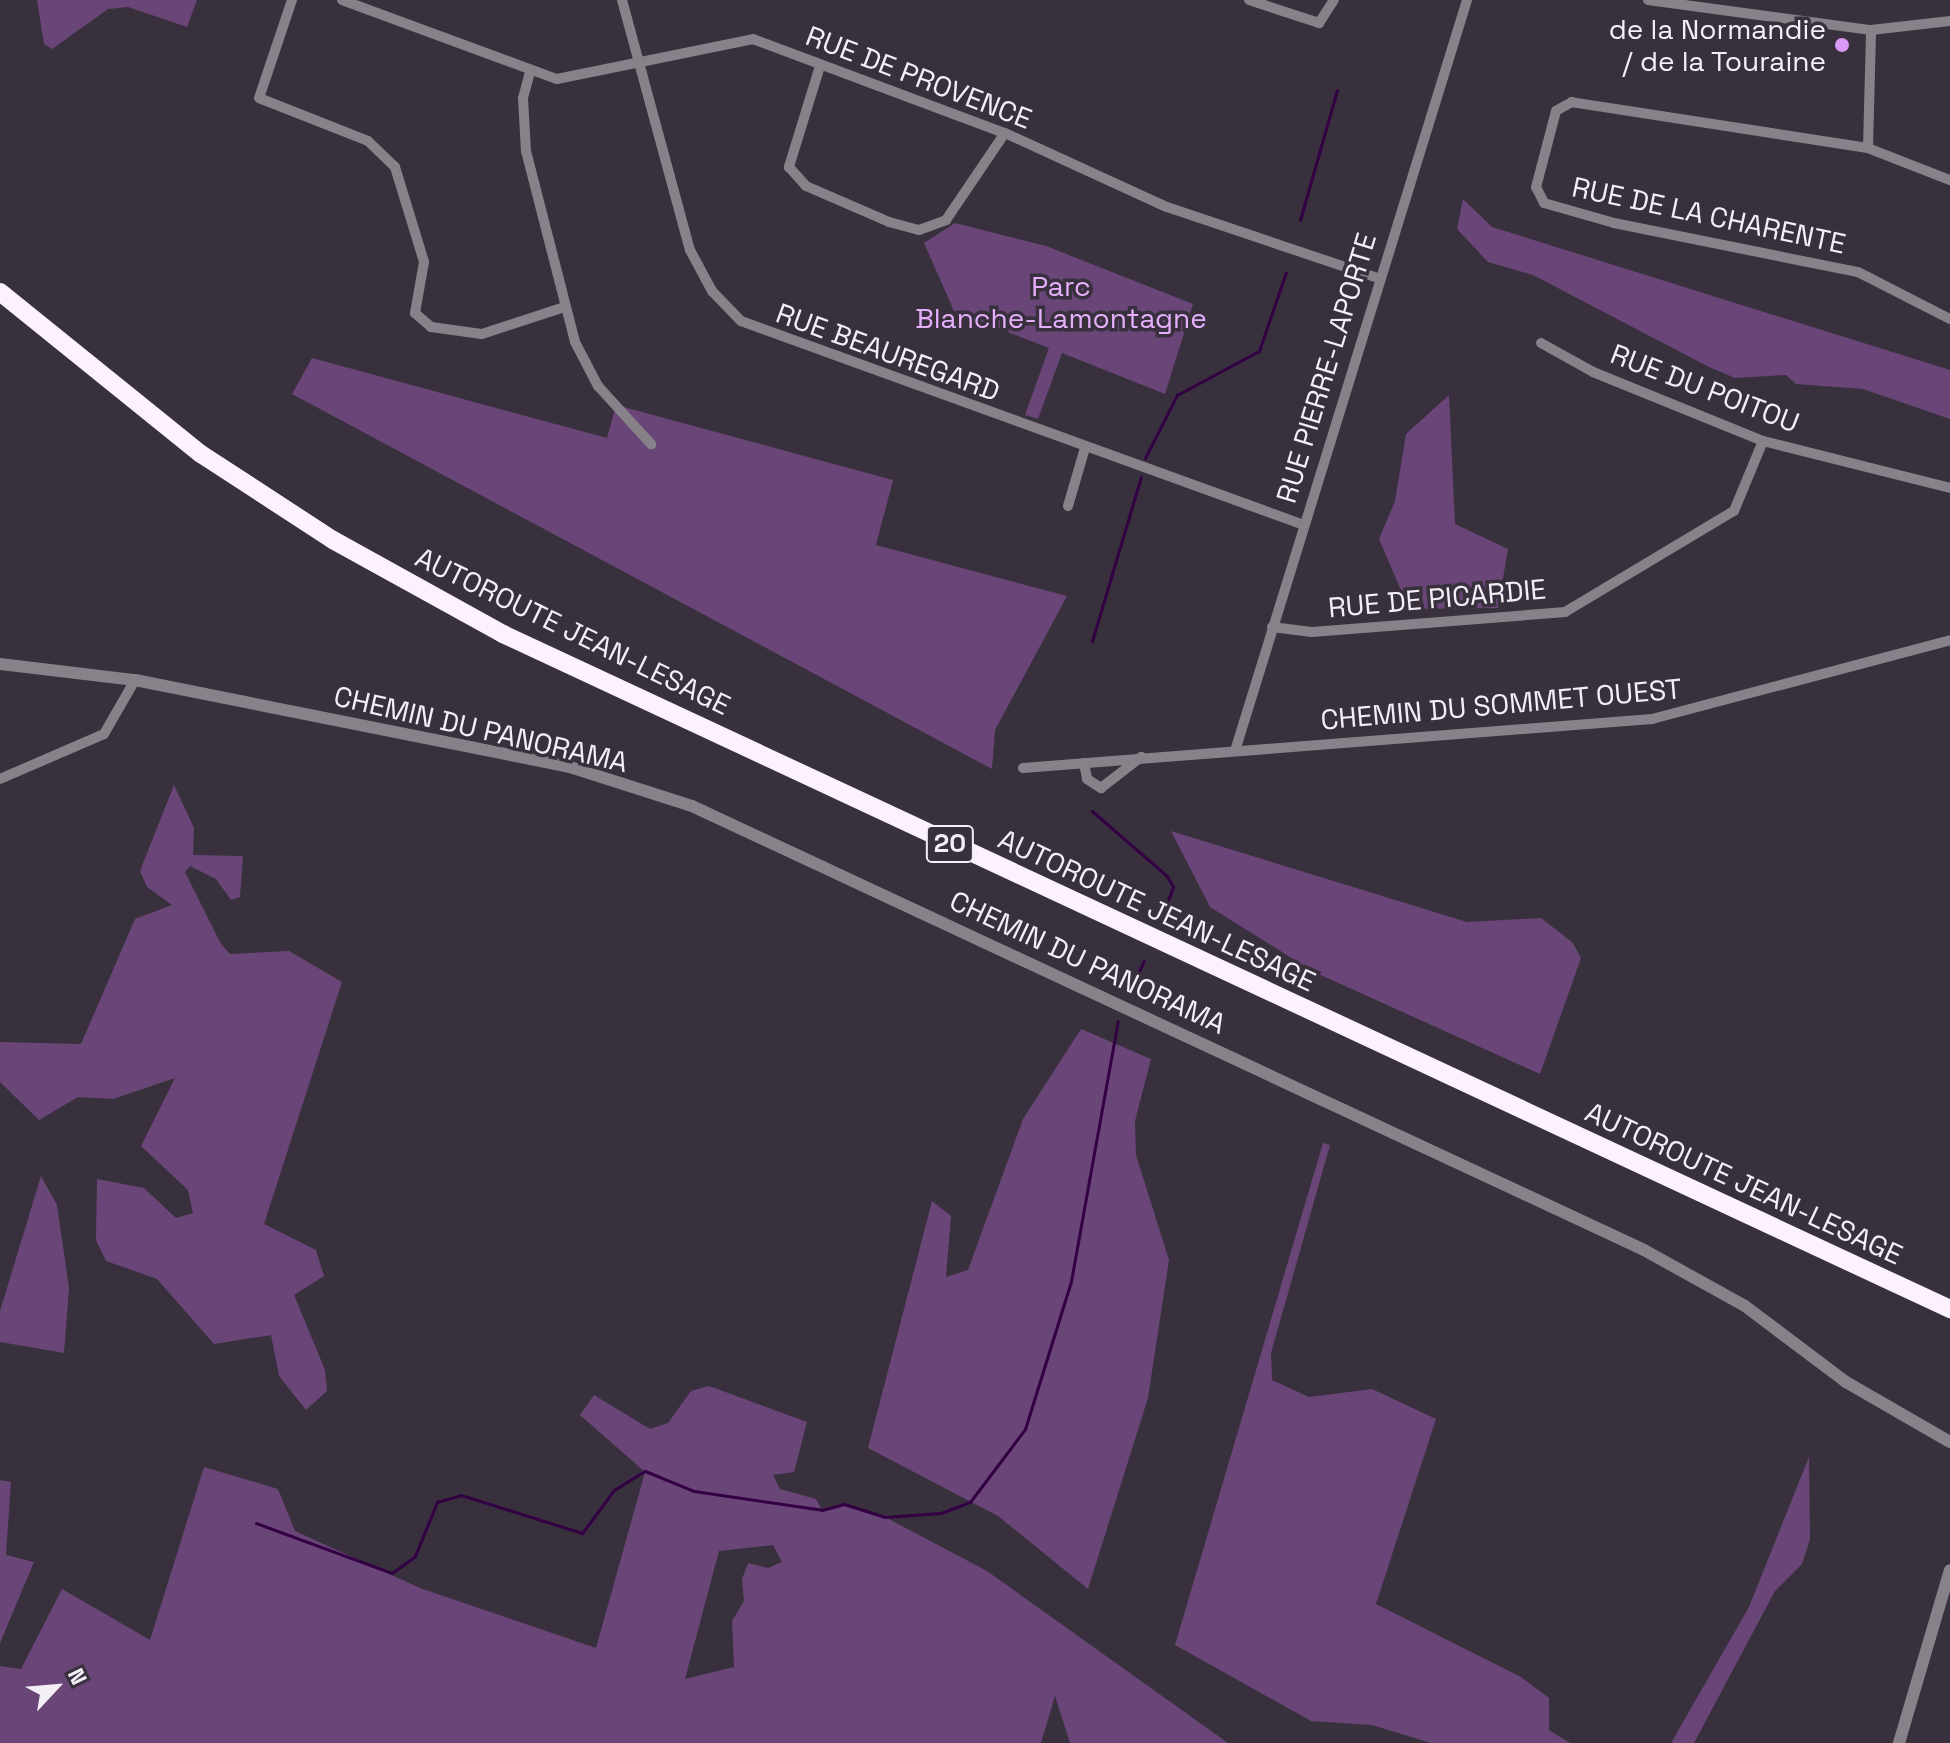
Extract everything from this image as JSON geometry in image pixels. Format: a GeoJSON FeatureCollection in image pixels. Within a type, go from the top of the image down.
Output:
{"type":"FeatureCollection","features":[{"type":"Feature","properties":{"kind":"highway","name":"AUTOROUTE JEAN-LESAGE"},"geometry":{"type":"LineString","coordinates":[[0,292],[201,454],[333,540],[503,634],[1950,1309]]}},
{"type":"Feature","properties":{"kind":"street"},"geometry":{"type":"LineString","coordinates":[[292,0],[259,98],[368,141],[395,167],[424,262],[415,305],[431,327],[460,334],[564,307]]}},
{"type":"Feature","properties":{"kind":"street","name":"RUE DE PROVENCE"},"geometry":{"type":"LineString","coordinates":[[342,0],[530,72],[584,76],[640,60],[753,39],[1005,133],[1167,207],[1378,278]]}},
{"type":"Feature","properties":{"kind":"street","name":"RUE BEAUREGARD"},"geometry":{"type":"LineString","coordinates":[[622,0],[690,250],[729,311],[786,343],[1304,525]]}},
{"type":"Feature","properties":{"kind":"street"},"geometry":{"type":"LineString","coordinates":[[1249,0],[1319,23],[1334,0]]}},
{"type":"Feature","properties":{"kind":"street","name":"RUE PIERRE-LAPORTE"},"geometry":{"type":"LineString","coordinates":[[1235,751],[1378,278],[1467,0]]}},
{"type":"Feature","properties":{"kind":"street"},"geometry":{"type":"LineString","coordinates":[[1648,0],[1871,30],[1950,21]]}},
{"type":"Feature","properties":{"kind":"street"},"geometry":{"type":"LineString","coordinates":[[1871,30],[1868,148],[1950,180]]}},
{"type":"Feature","properties":{"kind":"street"},"geometry":{"type":"LineString","coordinates":[[820,66],[789,167],[806,186],[889,222],[919,230],[946,220],[1005,133]]}},
{"type":"Feature","properties":{"kind":"street"},"geometry":{"type":"LineString","coordinates":[[530,72],[523,98],[526,151],[564,307],[585,366],[651,444]]}},
{"type":"Feature","properties":{"kind":"street","name":"RUE DE LA CHARENTE"},"geometry":{"type":"LineString","coordinates":[[1868,148],[1572,102],[1556,111],[1536,187],[1544,203],[1824,261],[1950,319]]}},
{"type":"Feature","properties":{"kind":"street","name":"RUE DU POITOU"},"geometry":{"type":"LineString","coordinates":[[1541,343],[1593,372],[1763,441],[1950,488]]}},
{"type":"Feature","properties":{"kind":"street","name":"RUE DE PICARDIE"},"geometry":{"type":"LineString","coordinates":[[1272,627],[1341,630],[1565,612],[1686,546],[1734,511],[1763,441]]}},
{"type":"Feature","properties":{"kind":"street"},"geometry":{"type":"LineString","coordinates":[[1068,506],[1085,448]]}},
{"type":"Feature","properties":{"kind":"street","name":"CHEMIN DU SOMMET OUEST"},"geometry":{"type":"LineString","coordinates":[[1023,768],[1143,755],[1235,751],[1652,719],[1950,640]]}},
{"type":"Feature","properties":{"kind":"street","name":"CHEMIN DU PANORAMA"},"geometry":{"type":"LineString","coordinates":[[0,664],[135,680],[570,767],[692,806],[1691,1274],[1894,1414],[1950,1442]]}},
{"type":"Feature","properties":{"kind":"street"},"geometry":{"type":"LineString","coordinates":[[0,779],[104,734],[135,680]]}},
{"type":"Feature","properties":{"kind":"street"},"geometry":{"type":"LineString","coordinates":[[1084,763],[1087,779],[1101,788],[1143,755]]}},
{"type":"Feature","properties":{"kind":"street"},"geometry":{"type":"LineString","coordinates":[[1899,1743],[1950,1570]]}},
{"type":"Feature","properties":{"kind":"green space"},"geometry":{"type":"Polygon","coordinates":[[[37,0],[197,0],[187,27],[128,7],[108,9],[52,49],[44,44],[37,0]]]}},
{"type":"Feature","properties":{"kind":"green space"},"geometry":{"type":"Polygon","coordinates":[[[1463,199],[1492,227],[1950,370],[1950,419],[1863,389],[1796,384],[1786,375],[1735,378],[1709,367],[1533,275],[1488,262],[1457,229],[1463,199]]]}},
{"type":"Feature","properties":{"kind":"green space","name":"Parc Blanche-Lamontagne"},"geometry":{"type":"Polygon","coordinates":[[[955,223],[1046,246],[1193,304],[1165,394],[1062,353],[1038,419],[1025,415],[1049,348],[954,311],[924,243],[955,223]]]}},
{"type":"Feature","properties":{"kind":"green space"},"geometry":{"type":"Polygon","coordinates":[[[312,358],[607,438],[616,405],[893,480],[876,545],[1067,596],[995,730],[992,769],[292,394],[312,358]]]}},
{"type":"Feature","properties":{"kind":"green space"},"geometry":{"type":"Polygon","coordinates":[[[1449,395],[1455,524],[1508,549],[1498,608],[1409,609],[1379,539],[1395,501],[1406,434],[1449,395]]]}},
{"type":"Feature","properties":{"kind":"green space"},"geometry":{"type":"Polygon","coordinates":[[[174,785],[194,828],[193,855],[243,856],[240,897],[231,900],[216,879],[190,866],[185,872],[221,944],[230,954],[289,951],[342,982],[264,1224],[316,1250],[324,1276],[294,1295],[325,1370],[327,1391],[306,1410],[279,1376],[271,1335],[214,1344],[157,1279],[106,1261],[96,1240],[97,1179],[144,1188],[176,1218],[193,1213],[188,1190],[141,1146],[175,1078],[113,1099],[78,1097],[39,1120],[0,1082],[0,1042],[81,1044],[135,919],[172,905],[147,887],[140,871],[174,785]]]}},
{"type":"Feature","properties":{"kind":"green space"},"geometry":{"type":"Polygon","coordinates":[[[1171,831],[1467,922],[1541,918],[1573,943],[1581,958],[1540,1074],[1314,972],[1210,907],[1171,831]]]}},
{"type":"Feature","properties":{"kind":"green space"},"geometry":{"type":"Polygon","coordinates":[[[1081,1029],[1151,1059],[1135,1121],[1136,1155],[1169,1260],[1148,1398],[1088,1589],[998,1516],[868,1448],[932,1201],[951,1216],[946,1277],[968,1270],[1023,1119],[1081,1029]]]}},
{"type":"Feature","properties":{"kind":"green space"},"geometry":{"type":"Polygon","coordinates":[[[1323,1143],[1330,1145],[1271,1353],[1272,1380],[1309,1397],[1372,1389],[1436,1419],[1376,1604],[1521,1677],[1549,1698],[1549,1730],[1570,1743],[1431,1743],[1372,1725],[1311,1721],[1175,1645],[1323,1143]]]}},
{"type":"Feature","properties":{"kind":"green space"},"geometry":{"type":"Polygon","coordinates":[[[41,1176],[57,1205],[69,1288],[64,1353],[0,1342],[0,1311],[41,1176]]]}},
{"type":"Feature","properties":{"kind":"green space"},"geometry":{"type":"Polygon","coordinates":[[[709,1386],[807,1422],[794,1472],[773,1475],[780,1489],[816,1499],[822,1510],[844,1504],[885,1517],[987,1571],[1228,1743],[1070,1743],[1055,1696],[1041,1743],[0,1743],[0,1666],[21,1669],[62,1589],[150,1640],[204,1467],[278,1489],[295,1531],[420,1588],[596,1648],[645,1472],[580,1415],[594,1395],[650,1429],[668,1423],[691,1391],[709,1386]],[[773,1545],[719,1551],[685,1679],[734,1667],[732,1621],[744,1601],[742,1579],[748,1563],[768,1568],[782,1562],[773,1545]]]}},
{"type":"Feature","properties":{"kind":"green space"},"geometry":{"type":"Polygon","coordinates":[[[1809,1457],[1810,1539],[1802,1564],[1775,1591],[1694,1743],[1671,1743],[1749,1607],[1809,1457]]]}},
{"type":"Feature","properties":{"kind":"green space"},"geometry":{"type":"Polygon","coordinates":[[[0,1480],[11,1482],[6,1555],[34,1562],[0,1643],[0,1480]]]}},
{"type":"Feature","properties":{"kind":"waterway"},"geometry":{"type":"LineString","coordinates":[[1300,220],[1337,90]]}},
{"type":"Feature","properties":{"kind":"waterway"},"geometry":{"type":"LineString","coordinates":[[1145,458],[1177,395],[1259,351],[1286,272]]}},
{"type":"Feature","properties":{"kind":"waterway"},"geometry":{"type":"LineString","coordinates":[[1092,641],[1141,477]]}},
{"type":"Feature","properties":{"kind":"waterway"},"geometry":{"type":"LineString","coordinates":[[1092,811],[1167,876],[1173,887],[1166,905]]}},
{"type":"Feature","properties":{"kind":"waterway"},"geometry":{"type":"LineString","coordinates":[[1134,982],[1144,961]]}},
{"type":"Feature","properties":{"kind":"waterway"},"geometry":{"type":"LineString","coordinates":[[256,1523],[392,1573],[415,1556],[437,1502],[461,1495],[582,1533],[614,1490],[645,1471],[694,1491],[822,1510],[844,1504],[885,1517],[941,1513],[970,1502],[1025,1429],[1071,1281],[1118,1021]]}},
{"type":"Feature","properties":{"kind":"place","name":"de la Normandie / de la Touraine"},"geometry":{"type":"Point","coordinates":[1842,45]}}]}
